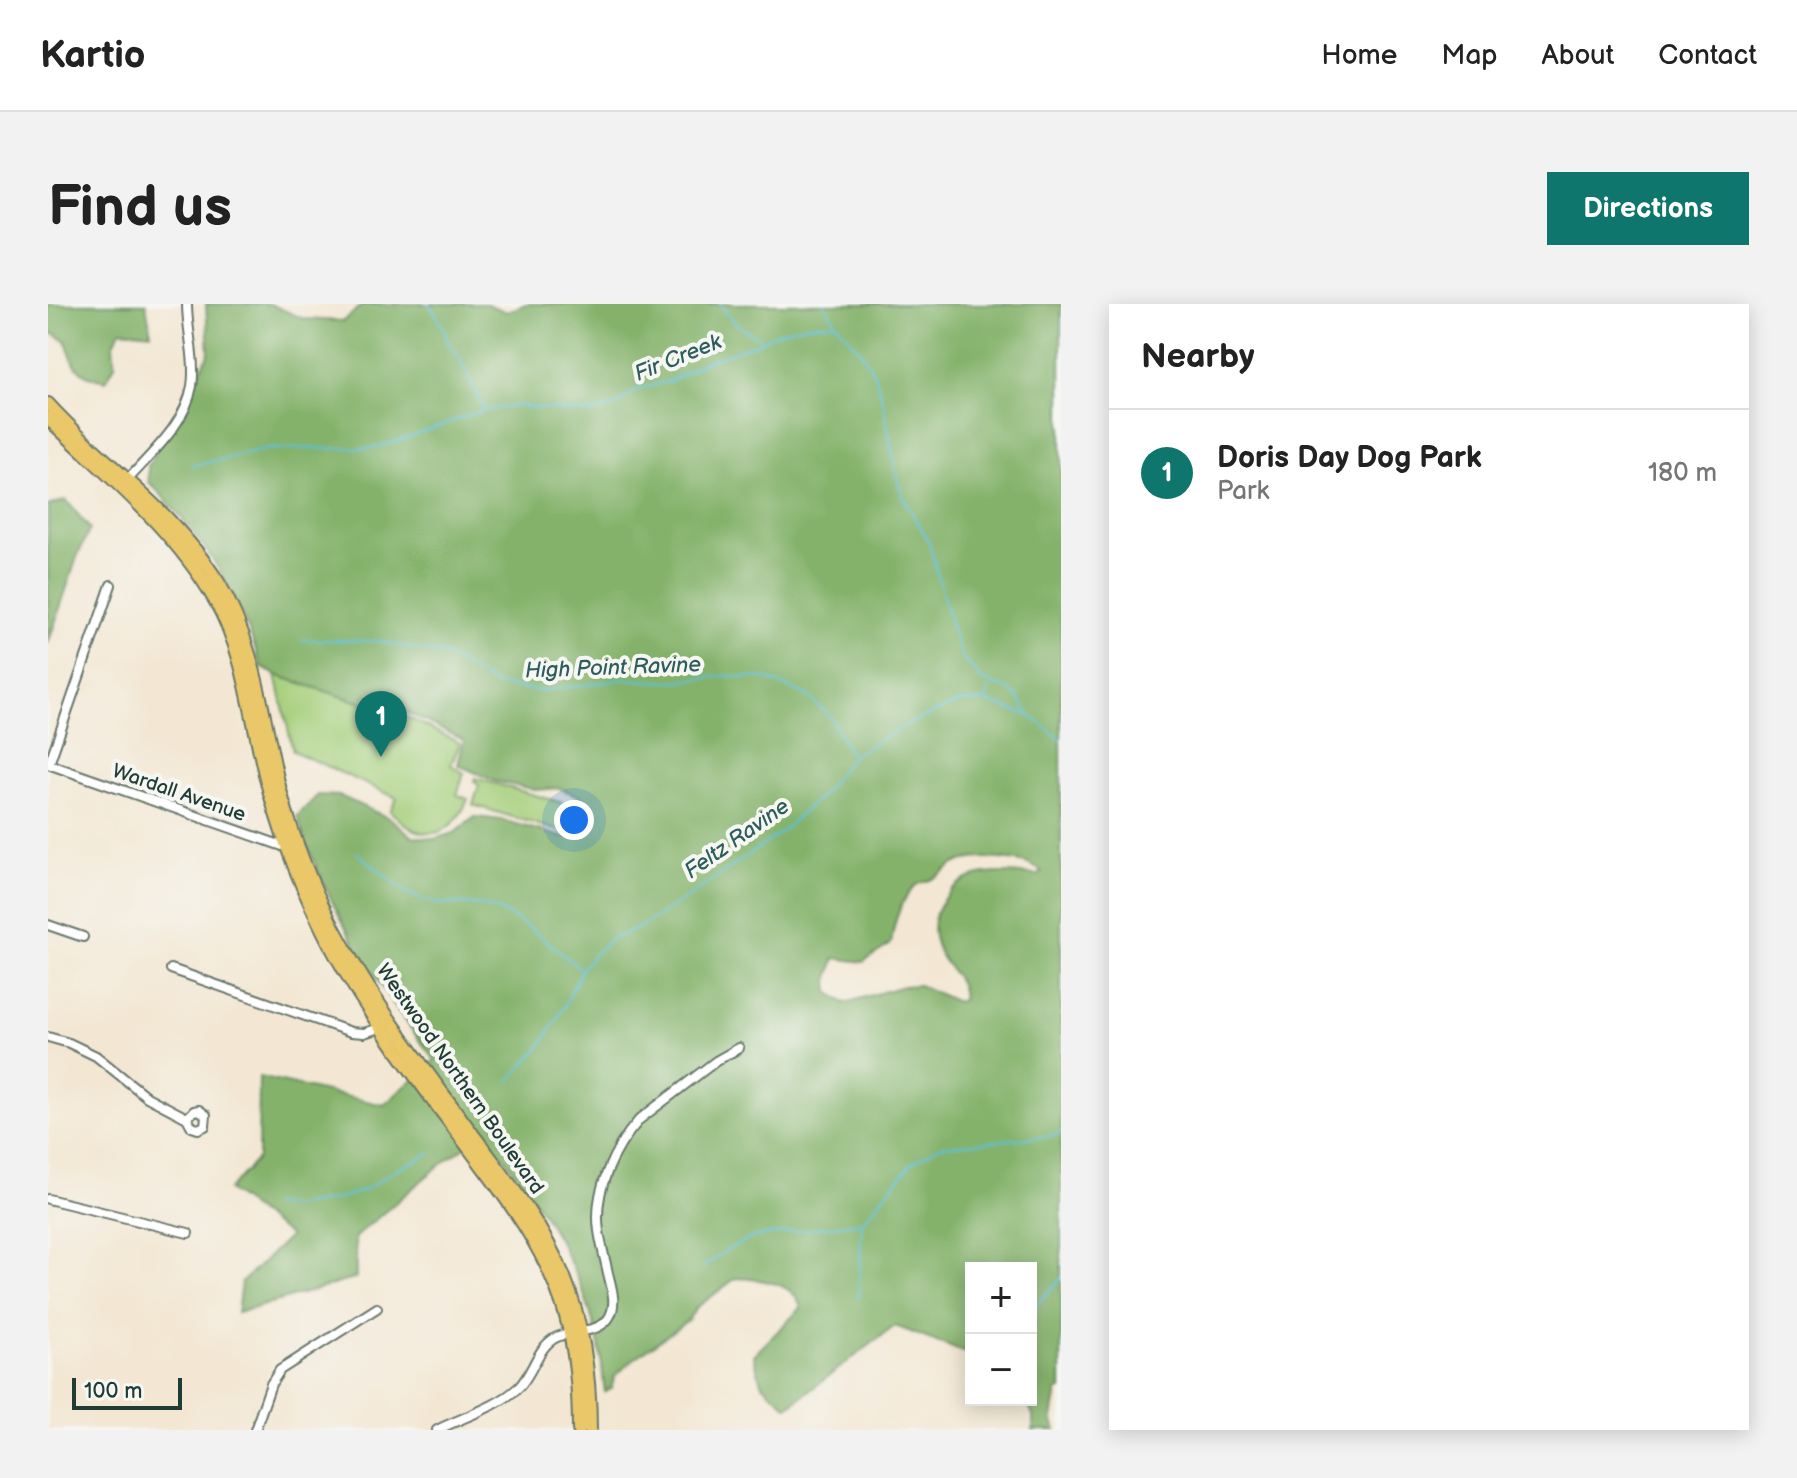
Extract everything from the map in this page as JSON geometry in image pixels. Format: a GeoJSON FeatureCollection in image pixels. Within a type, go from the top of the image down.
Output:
{"type":"FeatureCollection","features":[{"type":"Feature","properties":{"kind":"main road","name":"Westwood Northern Boulevard"},"geometry":{"type":"LineString","coordinates":[[48,404],[124,483]]}},
{"type":"Feature","properties":{"kind":"main road","name":"Westwood Northern Boulevard"},"geometry":{"type":"LineString","coordinates":[[48,418],[124,483],[155,504],[195,548],[220,586],[240,628],[254,670],[293,850],[386,1026],[532,1216],[561,1270],[588,1370],[590,1430]]}},
{"type":"Feature","properties":{"kind":"main road","name":"Westwood Northern Boulevard"},"geometry":{"type":"LineString","coordinates":[[576,1332],[579,1430]]}},
{"type":"Feature","properties":{"kind":"street"},"geometry":{"type":"LineString","coordinates":[[124,483],[159,446],[185,409],[192,385],[187,304]]}},
{"type":"Feature","properties":{"kind":"street"},"geometry":{"type":"LineString","coordinates":[[49,764],[111,585]]}},
{"type":"Feature","properties":{"kind":"street","name":"Wardall Avenue"},"geometry":{"type":"LineString","coordinates":[[49,764],[293,850]]}},
{"type":"Feature","properties":{"kind":"street"},"geometry":{"type":"LineString","coordinates":[[48,925],[83,937]]}},
{"type":"Feature","properties":{"kind":"street"},"geometry":{"type":"LineString","coordinates":[[171,969],[351,1032],[364,1033],[386,1026]]}},
{"type":"Feature","properties":{"kind":"street"},"geometry":{"type":"LineString","coordinates":[[48,1037],[96,1056],[147,1097],[187,1118]]}},
{"type":"Feature","properties":{"kind":"street"},"geometry":{"type":"LineString","coordinates":[[437,1430],[506,1397],[527,1377],[553,1339],[604,1323],[610,1316],[613,1305],[599,1230],[598,1203],[607,1173],[621,1144],[640,1119],[716,1061],[739,1048]]}},
{"type":"Feature","properties":{"kind":"street"},"geometry":{"type":"LineString","coordinates":[[48,1199],[188,1233]]}},
{"type":"Feature","properties":{"kind":"street"},"geometry":{"type":"LineString","coordinates":[[255,1430],[271,1384],[280,1370],[377,1308]]}},
{"type":"Feature","properties":{"kind":"green space"},"geometry":{"type":"Polygon","coordinates":[[[48,304],[146,304],[151,333],[120,330],[113,346],[115,365],[106,381],[89,377],[78,369],[66,341],[48,331],[48,304]]]}},
{"type":"Feature","properties":{"kind":"green space"},"geometry":{"type":"Polygon","coordinates":[[[206,304],[270,304],[304,319],[343,321],[364,304],[487,304],[507,312],[526,304],[1061,304],[1061,1390],[1057,1390],[1052,1418],[1056,1430],[1033,1430],[1033,1415],[1029,1406],[1037,1406],[1037,1262],[965,1262],[965,1353],[895,1326],[788,1407],[761,1383],[754,1355],[801,1308],[792,1292],[784,1287],[766,1281],[736,1278],[696,1308],[688,1320],[635,1358],[615,1376],[611,1388],[605,1392],[599,1344],[589,1308],[567,1255],[521,1180],[485,1133],[440,1165],[355,1237],[356,1278],[237,1313],[241,1283],[290,1236],[228,1190],[258,1158],[259,1077],[384,1105],[435,1060],[355,944],[323,882],[297,816],[318,795],[340,796],[391,819],[412,836],[434,839],[454,833],[475,817],[502,820],[566,838],[582,819],[581,797],[559,788],[537,790],[495,781],[458,765],[464,740],[398,708],[381,709],[276,675],[261,667],[242,614],[217,567],[187,524],[149,482],[148,466],[175,425],[209,352],[206,304]],[[1006,859],[960,862],[915,886],[898,913],[891,944],[863,962],[835,958],[828,981],[829,992],[845,1003],[903,986],[919,985],[957,1002],[962,1000],[961,987],[942,958],[935,940],[933,928],[937,911],[949,892],[971,877],[996,873],[1039,875],[1042,872],[1022,862],[1006,859]]]}},
{"type":"Feature","properties":{"kind":"green space"},"geometry":{"type":"Polygon","coordinates":[[[66,500],[90,529],[77,557],[48,644],[48,506],[66,500]]]}},
{"type":"Feature","properties":{"kind":"green space"},"geometry":{"type":"Polygon","coordinates":[[[276,675],[411,719],[460,743],[451,765],[464,773],[457,795],[468,799],[459,816],[439,832],[421,832],[390,811],[397,798],[293,751],[276,675]]]}},
{"type":"Feature","properties":{"kind":"green space"},"geometry":{"type":"Polygon","coordinates":[[[475,778],[573,806],[563,832],[473,805],[479,785],[475,778]]]}},
{"type":"Feature","properties":{"kind":"waterway"},"geometry":{"type":"LineString","coordinates":[[429,304],[483,408]]}},
{"type":"Feature","properties":{"kind":"waterway"},"geometry":{"type":"LineString","coordinates":[[720,304],[737,325],[761,339]]}},
{"type":"Feature","properties":{"kind":"waterway"},"geometry":{"type":"LineString","coordinates":[[824,304],[836,323]]}},
{"type":"Feature","properties":{"kind":"waterway","name":"Fir Creek"},"geometry":{"type":"LineString","coordinates":[[192,466],[268,449],[368,448],[391,443],[484,410],[517,406],[589,413],[616,406],[636,390],[670,381],[705,362],[758,343],[778,332],[806,325],[836,323],[859,349],[875,375],[884,406],[896,475],[904,499],[929,542],[962,657],[982,680],[1008,689],[1017,696],[1030,716],[1061,739]]}},
{"type":"Feature","properties":{"kind":"waterway","name":"High Point Ravine"},"geometry":{"type":"LineString","coordinates":[[302,640],[376,641],[446,655],[496,685],[542,691],[626,679],[664,682],[725,676],[764,678],[807,695],[831,718],[851,755]]}},
{"type":"Feature","properties":{"kind":"waterway"},"geometry":{"type":"LineString","coordinates":[[986,699],[990,686]]}},
{"type":"Feature","properties":{"kind":"waterway","name":"Feltz Ravine"},"geometry":{"type":"LineString","coordinates":[[509,1081],[540,1047],[582,969],[593,955],[611,939],[637,929],[687,898],[780,833],[824,793],[852,756],[908,724],[960,702],[984,701],[1029,715]]}},
{"type":"Feature","properties":{"kind":"waterway"},"geometry":{"type":"LineString","coordinates":[[357,853],[403,889],[423,900],[478,905],[506,914],[529,927],[580,968]]}},
{"type":"Feature","properties":{"kind":"waterway"},"geometry":{"type":"LineString","coordinates":[[862,1222],[912,1163],[940,1146],[1051,1136],[1061,1132]]}},
{"type":"Feature","properties":{"kind":"waterway"},"geometry":{"type":"LineString","coordinates":[[271,1205],[293,1207],[338,1199],[367,1189],[397,1169],[431,1153]]}},
{"type":"Feature","properties":{"kind":"waterway"},"geometry":{"type":"LineString","coordinates":[[703,1267],[753,1237],[861,1222]]}},
{"type":"Feature","properties":{"kind":"waterway"},"geometry":{"type":"LineString","coordinates":[[858,1298],[862,1223]]}},
{"type":"Feature","properties":{"kind":"waterway"},"geometry":{"type":"LineString","coordinates":[[1037,1304],[1061,1278]]}},
{"type":"Feature","properties":{"kind":"place","name":"Doris Day Dog Park"},"geometry":{"type":"Point","coordinates":[381,757]}}]}
